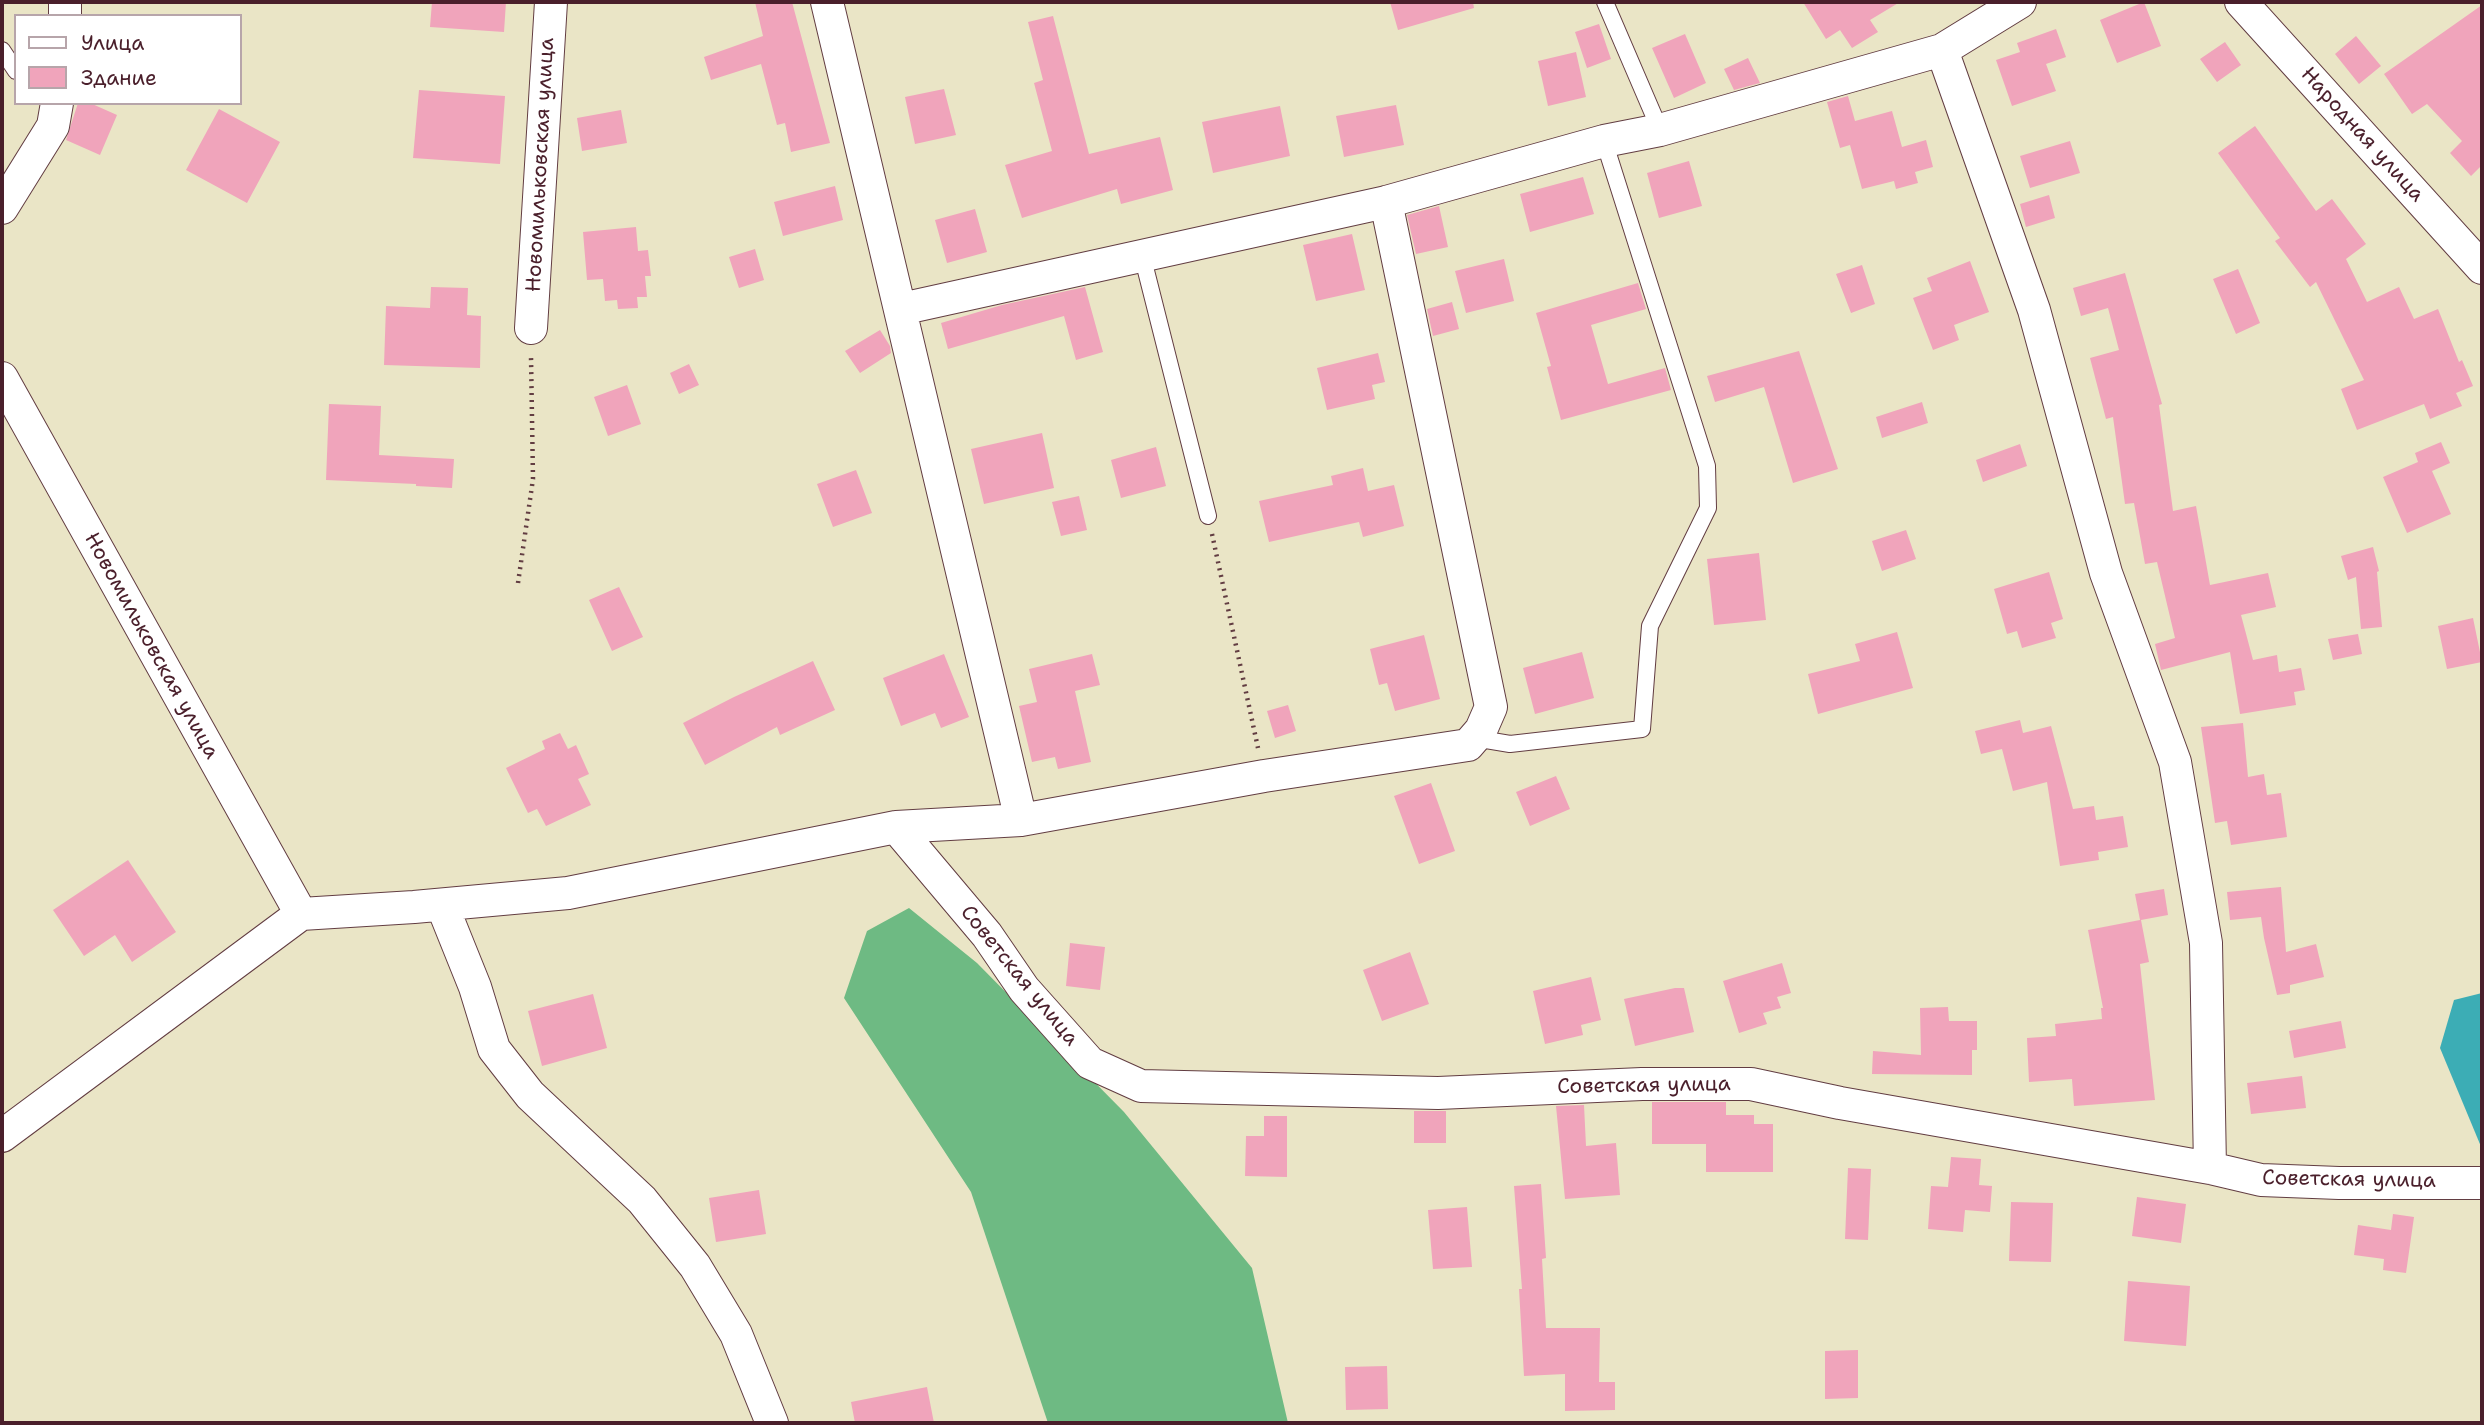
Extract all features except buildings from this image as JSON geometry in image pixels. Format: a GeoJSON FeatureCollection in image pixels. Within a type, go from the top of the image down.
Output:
{"type":"FeatureCollection","features":[{"type":"Feature","properties":{"kind":"street","name":"Новомильковская улица"},"geometry":{"type":"LineString","coordinates":[[531,328],[551,2]]}},
{"type":"Feature","properties":{"kind":"street"},"geometry":{"type":"LineString","coordinates":[[827,2],[1021,820]]}},
{"type":"Feature","properties":{"kind":"street"},"geometry":{"type":"LineString","coordinates":[[901,309],[1386,202],[1604,141],[1660,130],[1942,50],[2020,2]]}},
{"type":"Feature","properties":{"kind":"street","name":"Народная улица"},"geometry":{"type":"LineString","coordinates":[[2241,2],[2482,268]]}},
{"type":"Feature","properties":{"kind":"street"},"geometry":{"type":"LineString","coordinates":[[1942,50],[2034,310],[2106,573],[2175,762],[2206,943],[2210,1168]]}},
{"type":"Feature","properties":{"kind":"street"},"geometry":{"type":"LineString","coordinates":[[2,208],[49,111]]}},
{"type":"Feature","properties":{"kind":"street"},"geometry":{"type":"LineString","coordinates":[[2,1136],[301,914],[568,893],[902,834],[1021,820],[1264,776],[1468,745],[1481,730],[1491,707],[1386,202]]}},
{"type":"Feature","properties":{"kind":"street","name":"Новомильковская улица"},"geometry":{"type":"LineString","coordinates":[[2,378],[301,914]]}},
{"type":"Feature","properties":{"kind":"street","name":"Советская улица"},"geometry":{"type":"LineString","coordinates":[[902,834],[987,935],[1024,989],[1090,1063],[1141,1086],[1438,1093],[1642,1084],[1751,1084],[1840,1103],[2210,1168],[2261,1180],[2339,1183],[2482,1182]]}},
{"type":"Feature","properties":{"kind":"street"},"geometry":{"type":"LineString","coordinates":[[442,905],[475,987],[494,1049],[530,1095],[642,1200],[695,1266],[736,1334],[772,1423]]}},
{"type":"Feature","properties":{"kind":"lane"},"geometry":{"type":"LineString","coordinates":[[1605,2],[1660,130]]}},
{"type":"Feature","properties":{"kind":"lane"},"geometry":{"type":"LineString","coordinates":[[2,50],[14,68]]}},
{"type":"Feature","properties":{"kind":"lane"},"geometry":{"type":"LineString","coordinates":[[1474,738],[1510,744],[1642,729],[1650,626],[1708,508],[1707,466],[1604,141]]}},
{"type":"Feature","properties":{"kind":"lane"},"geometry":{"type":"LineString","coordinates":[[1142,255],[1208,516]]}},
{"type":"Feature","properties":{"kind":"path"},"geometry":{"type":"LineString","coordinates":[[518,583],[533,479],[531,328]]}},
{"type":"Feature","properties":{"kind":"path"},"geometry":{"type":"LineString","coordinates":[[1208,516],[1264,776]]}},
{"type":"Feature","properties":{"kind":"green space"},"geometry":{"type":"Polygon","coordinates":[[[909,908],[977,963],[1124,1112],[1252,1268],[1288,1423],[1048,1423],[971,1192],[844,998],[867,931],[909,908]]]}},
{"type":"Feature","properties":{"kind":"water"},"geometry":{"type":"Polygon","coordinates":[[[2482,993],[2482,1149],[2440,1048],[2454,1000],[2482,993]]]}}]}
